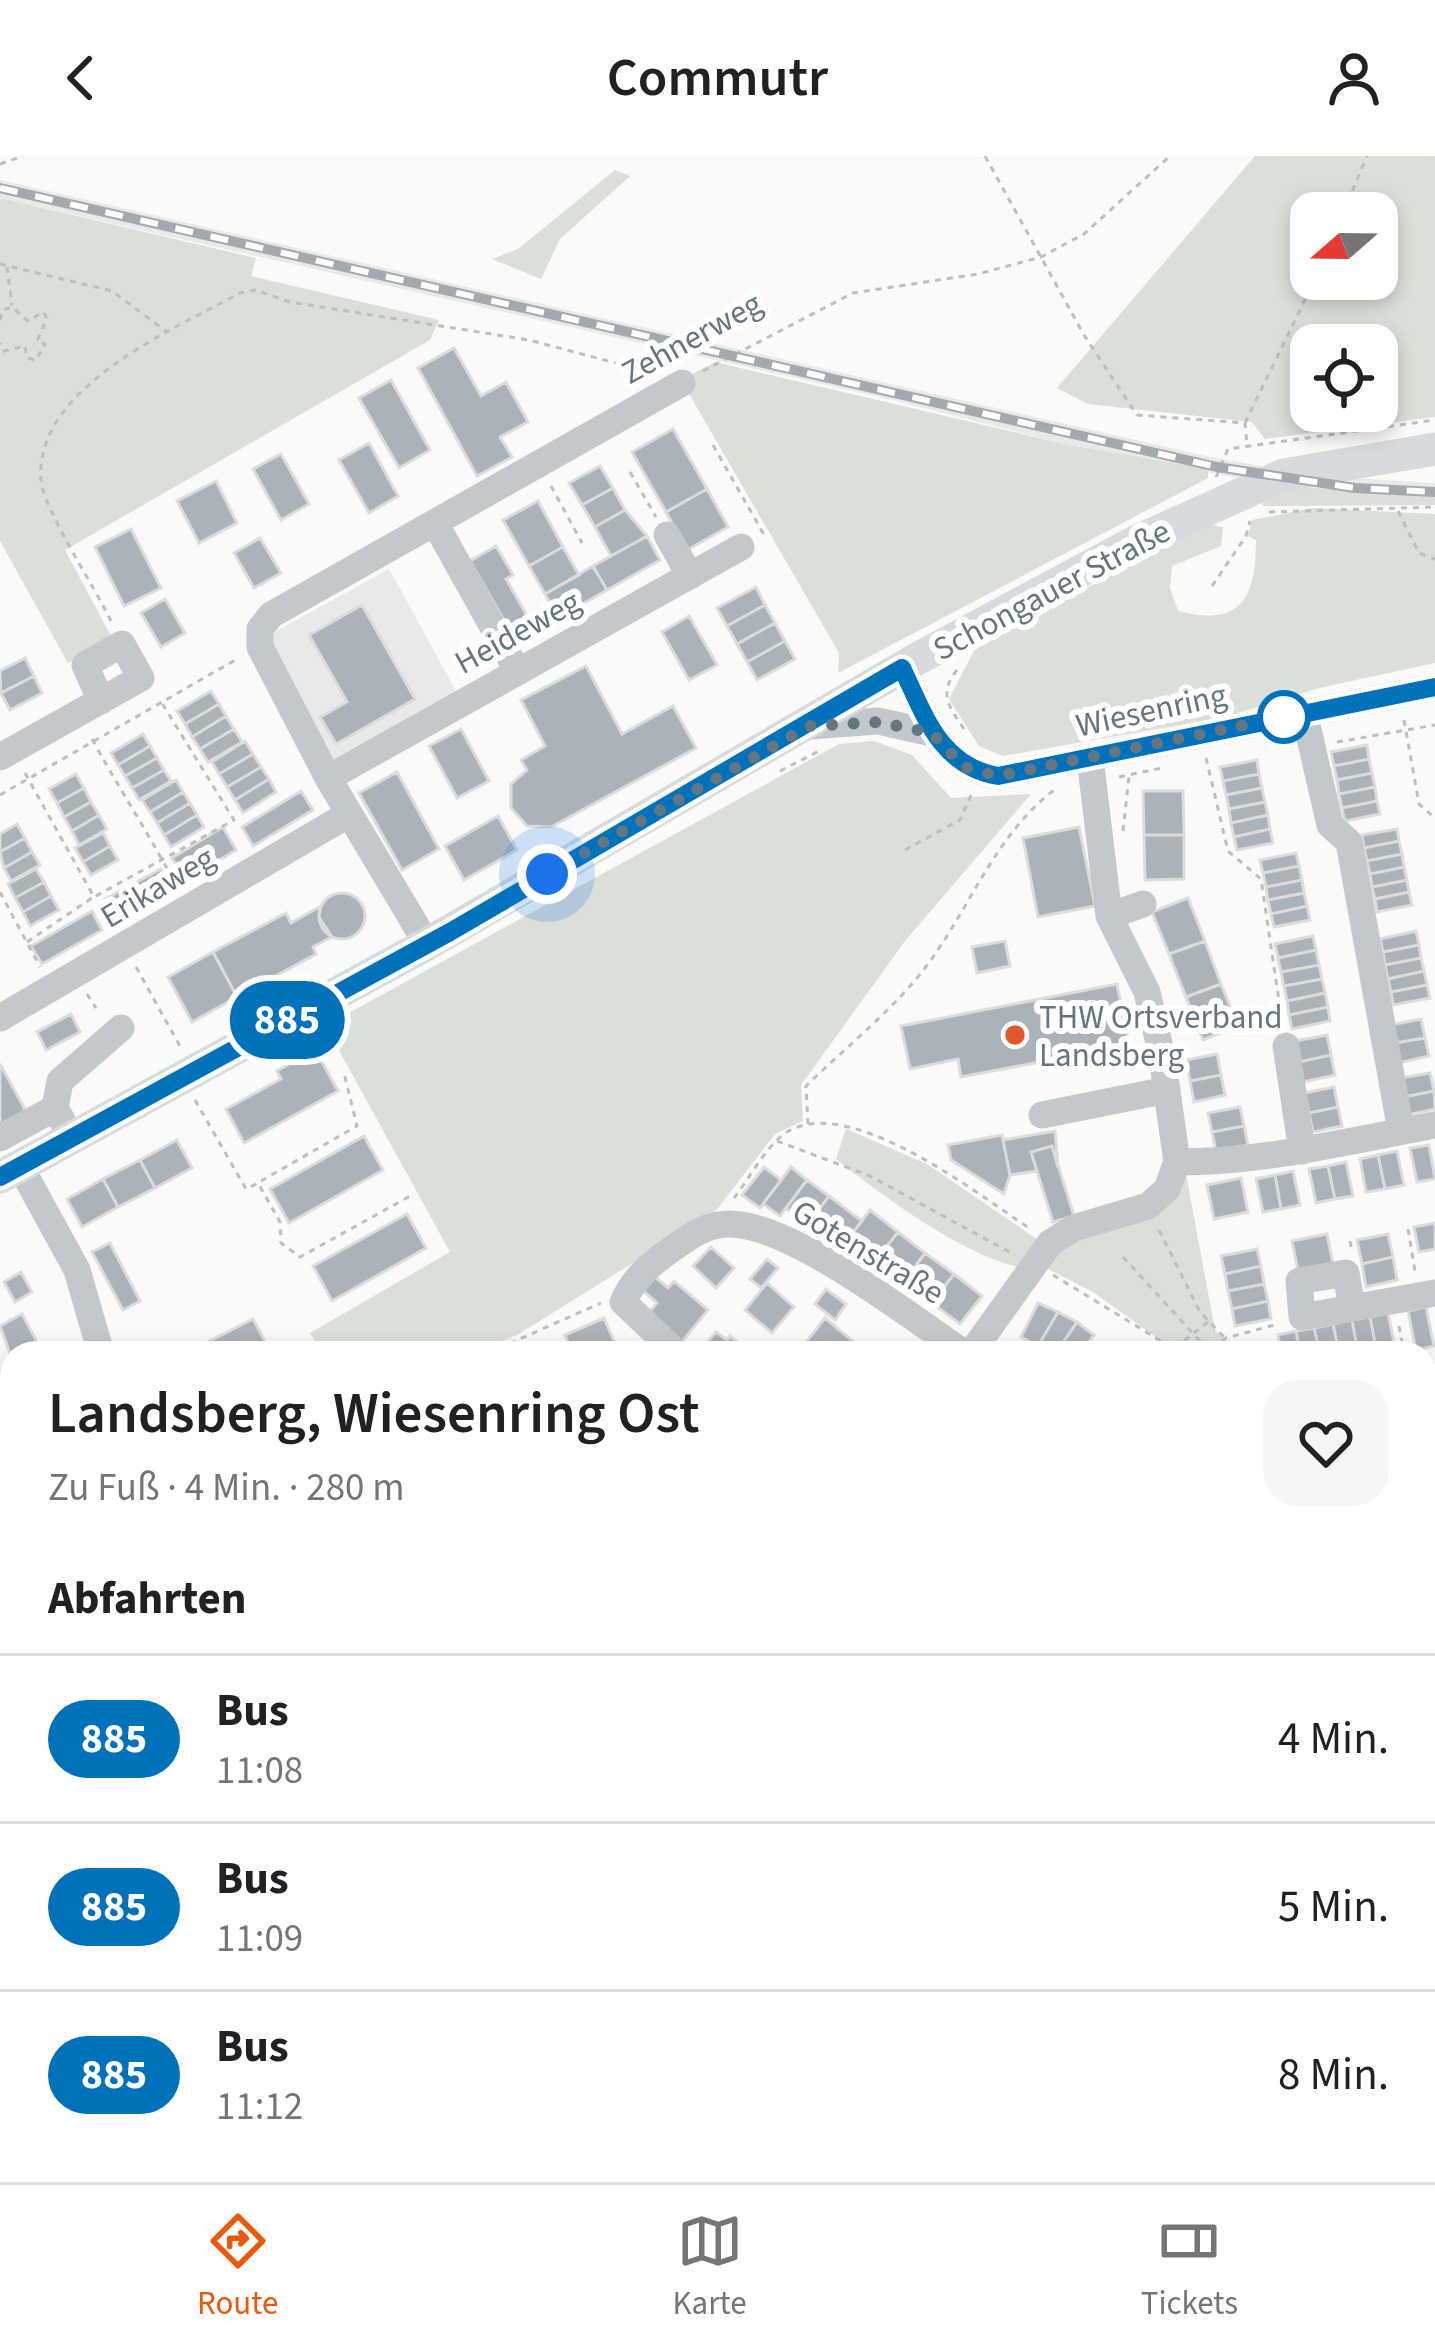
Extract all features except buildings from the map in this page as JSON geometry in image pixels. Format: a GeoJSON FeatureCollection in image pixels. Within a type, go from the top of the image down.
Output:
{"type":"FeatureCollection","features":[{"type":"Feature","properties":{"kind":"main road","name":"Schongauer Straße"},"geometry":{"type":"LineString","coordinates":[[10,1172],[75,1136],[193,1083],[902,668],[1233,494],[1312,468],[1435,449]]}},
{"type":"Feature","properties":{"kind":"street","name":"Zehnerweg"},"geometry":{"type":"LineString","coordinates":[[260,638],[271,615],[682,382]]}},
{"type":"Feature","properties":{"kind":"street"},"geometry":{"type":"LineString","coordinates":[[436,523],[518,672]]}},
{"type":"Feature","properties":{"kind":"street"},"geometry":{"type":"LineString","coordinates":[[667,535],[691,576]]}},
{"type":"Feature","properties":{"kind":"street","name":"Heideweg"},"geometry":{"type":"LineString","coordinates":[[328,778],[742,547]]}},
{"type":"Feature","properties":{"kind":"street"},"geometry":{"type":"LineString","coordinates":[[260,638],[328,778],[427,944]]}},
{"type":"Feature","properties":{"kind":"street"},"geometry":{"type":"LineString","coordinates":[[5,745],[101,701],[141,678],[122,644],[85,665],[101,701]]}},
{"type":"Feature","properties":{"kind":"street"},"geometry":{"type":"LineString","coordinates":[[902,668],[932,733],[964,767],[981,773]]}},
{"type":"Feature","properties":{"kind":"street","name":"Wiesenring"},"geometry":{"type":"LineString","coordinates":[[981,773],[1093,770],[1304,712],[1435,687]]}},
{"type":"Feature","properties":{"kind":"street"},"geometry":{"type":"LineString","coordinates":[[1304,712],[1308,760],[1330,825],[1349,842],[1401,1131]]}},
{"type":"Feature","properties":{"kind":"street"},"geometry":{"type":"LineString","coordinates":[[809,726],[878,722],[932,733]]}},
{"type":"Feature","properties":{"kind":"street"},"geometry":{"type":"LineString","coordinates":[[1041,1253],[1074,1228],[1148,1206],[1167,1189],[1177,1162],[1147,992],[1109,916],[1093,770]]}},
{"type":"Feature","properties":{"kind":"street","name":"Erikaweg"},"geometry":{"type":"LineString","coordinates":[[2,1017],[349,814]]}},
{"type":"Feature","properties":{"kind":"street"},"geometry":{"type":"LineString","coordinates":[[1109,916],[1144,904]]}},
{"type":"Feature","properties":{"kind":"street"},"geometry":{"type":"LineString","coordinates":[[75,1136],[55,1108],[60,1081],[121,1028]]}},
{"type":"Feature","properties":{"kind":"street"},"geometry":{"type":"LineString","coordinates":[[1286,1046],[1302,1151]]}},
{"type":"Feature","properties":{"kind":"street"},"geometry":{"type":"LineString","coordinates":[[1042,1115],[1167,1090]]}},
{"type":"Feature","properties":{"kind":"street"},"geometry":{"type":"LineString","coordinates":[[0,1138],[55,1108]]}},
{"type":"Feature","properties":{"kind":"street"},"geometry":{"type":"LineString","coordinates":[[1177,1162],[1204,1165],[1302,1151],[1435,1125]]}},
{"type":"Feature","properties":{"kind":"street"},"geometry":{"type":"LineString","coordinates":[[10,1172],[77,1270],[98,1341]]}},
{"type":"Feature","properties":{"kind":"street"},"geometry":{"type":"LineString","coordinates":[[664,1341],[622,1303],[633,1280],[702,1228],[730,1224]]}},
{"type":"Feature","properties":{"kind":"street","name":"Gotenstraße"},"geometry":{"type":"LineString","coordinates":[[730,1224],[765,1229],[856,1280],[949,1341]]}},
{"type":"Feature","properties":{"kind":"street","name":"Gotenstraße"},"geometry":{"type":"LineString","coordinates":[[976,1341],[1041,1253]]}},
{"type":"Feature","properties":{"kind":"street"},"geometry":{"type":"LineString","coordinates":[[1302,1317],[1416,1297]]}},
{"type":"Feature","properties":{"kind":"path"},"geometry":{"type":"LineString","coordinates":[[0,164],[23,156]]}},
{"type":"Feature","properties":{"kind":"path"},"geometry":{"type":"LineString","coordinates":[[985,156],[1137,415],[1245,424]]}},
{"type":"Feature","properties":{"kind":"path","name":"Zehnerweg"},"geometry":{"type":"LineString","coordinates":[[682,382],[853,293],[997,270],[1041,257],[1097,224],[1170,156]]}},
{"type":"Feature","properties":{"kind":"path"},"geometry":{"type":"LineString","coordinates":[[1352,192],[1367,156]]}},
{"type":"Feature","properties":{"kind":"path"},"geometry":{"type":"LineString","coordinates":[[0,343],[4,351],[25,346],[27,358],[36,360],[44,350],[38,340],[47,318],[43,312],[28,321],[12,307],[3,265],[112,291],[168,333]]}},
{"type":"Feature","properties":{"kind":"path"},"geometry":{"type":"LineString","coordinates":[[122,644],[40,483],[44,438],[71,400],[168,333],[255,290],[290,302],[529,340],[682,382]]}},
{"type":"Feature","properties":{"kind":"path"},"geometry":{"type":"LineString","coordinates":[[1247,445],[1245,424],[1305,300]]}},
{"type":"Feature","properties":{"kind":"path"},"geometry":{"type":"LineString","coordinates":[[0,320],[3,310],[12,307]]}},
{"type":"Feature","properties":{"kind":"path"},"geometry":{"type":"LineString","coordinates":[[1212,586],[1246,536],[1233,494],[1228,449],[1435,420]]}},
{"type":"Feature","properties":{"kind":"path"},"geometry":{"type":"LineString","coordinates":[[713,445],[763,533],[742,547]]}},
{"type":"Feature","properties":{"kind":"path"},"geometry":{"type":"LineString","coordinates":[[538,464],[582,543]]}},
{"type":"Feature","properties":{"kind":"path"},"geometry":{"type":"LineString","coordinates":[[630,472],[667,535]]}},
{"type":"Feature","properties":{"kind":"path"},"geometry":{"type":"LineString","coordinates":[[1233,494],[1312,507],[1435,507]]}},
{"type":"Feature","properties":{"kind":"path"},"geometry":{"type":"LineString","coordinates":[[1397,508],[1420,553],[1435,559]]}},
{"type":"Feature","properties":{"kind":"path"},"geometry":{"type":"LineString","coordinates":[[0,795],[260,638]]}},
{"type":"Feature","properties":{"kind":"path"},"geometry":{"type":"LineString","coordinates":[[960,666],[946,683],[945,701],[966,733]]}},
{"type":"Feature","properties":{"kind":"path"},"geometry":{"type":"LineString","coordinates":[[1399,691],[1419,804],[1435,818]]}},
{"type":"Feature","properties":{"kind":"path"},"geometry":{"type":"LineString","coordinates":[[27,942],[94,897],[234,820],[160,700]]}},
{"type":"Feature","properties":{"kind":"path"},"geometry":{"type":"LineString","coordinates":[[1308,760],[1405,726],[1435,725]]}},
{"type":"Feature","properties":{"kind":"path"},"geometry":{"type":"LineString","coordinates":[[92,739],[133,813],[147,824],[176,885],[184,888],[180,890],[190,908]]}},
{"type":"Feature","properties":{"kind":"path","name":"Wiesenring"},"geometry":{"type":"LineString","coordinates":[[1207,758],[1228,851],[1261,879],[1286,1046]]}},
{"type":"Feature","properties":{"kind":"path"},"geometry":{"type":"LineString","coordinates":[[808,1124],[806,1086],[924,970],[997,854],[1037,802],[1093,770]]}},
{"type":"Feature","properties":{"kind":"path"},"geometry":{"type":"LineString","coordinates":[[905,850],[960,820],[981,773]]}},
{"type":"Feature","properties":{"kind":"path"},"geometry":{"type":"LineString","coordinates":[[28,781],[94,897]]}},
{"type":"Feature","properties":{"kind":"path"},"geometry":{"type":"LineString","coordinates":[[0,892],[52,990]]}},
{"type":"Feature","properties":{"kind":"path"},"geometry":{"type":"LineString","coordinates":[[125,947],[246,1189],[357,1126],[344,1072]]}},
{"type":"Feature","properties":{"kind":"path"},"geometry":{"type":"LineString","coordinates":[[730,1224],[734,1198],[777,1141],[808,1124],[847,1125],[928,1161],[1091,1294],[1162,1341]]}},
{"type":"Feature","properties":{"kind":"path"},"geometry":{"type":"LineString","coordinates":[[777,1141],[870,1176],[1041,1253]]}},
{"type":"Feature","properties":{"kind":"path"},"geometry":{"type":"LineString","coordinates":[[258,1183],[280,1222],[281,1243],[300,1257],[412,1195]]}},
{"type":"Feature","properties":{"kind":"path"},"geometry":{"type":"LineString","coordinates":[[1148,1206],[1178,1270],[1209,1321],[1229,1341]]}},
{"type":"Feature","properties":{"kind":"path"},"geometry":{"type":"LineString","coordinates":[[1407,1341],[1416,1297],[1408,1229]]}},
{"type":"Feature","properties":{"kind":"path"},"geometry":{"type":"LineString","coordinates":[[1123,1257],[1197,1341]]}},
{"type":"Feature","properties":{"kind":"path"},"geometry":{"type":"LineString","coordinates":[[514,1341],[596,1303],[622,1303]]}},
{"type":"Feature","properties":{"kind":"path"},"geometry":{"type":"LineString","coordinates":[[1222,1341],[1302,1317]]}},
{"type":"Feature","properties":{"kind":"path"},"geometry":{"type":"LineString","coordinates":[[1185,1341],[1209,1321]]}},
{"type":"Feature","properties":{"kind":"shaded area"},"geometry":{"type":"Polygon","coordinates":[[[1255,156],[1435,156],[1435,417],[1398,422],[1398,324],[1290,324],[1290,432],[1319,432],[1265,439],[1252,422],[1088,404],[1057,388],[1255,156]]]}},
{"type":"Feature","properties":{"kind":"shaded area"},"geometry":{"type":"Polygon","coordinates":[[[615,170],[630,176],[560,239],[541,279],[492,259],[518,249],[615,170]]]}},
{"type":"Feature","properties":{"kind":"shaded area"},"geometry":{"type":"Polygon","coordinates":[[[0,180],[1210,457],[1320,476],[1435,483],[1435,496],[1243,479],[1069,445],[892,400],[0,198],[0,180]]]}},
{"type":"Feature","properties":{"kind":"shaded area"},"geometry":{"type":"Polygon","coordinates":[[[0,198],[256,258],[251,276],[439,320],[430,340],[65,550],[113,640],[68,663],[0,541],[0,198]]]}},
{"type":"Feature","properties":{"kind":"shaded area"},"geometry":{"type":"Polygon","coordinates":[[[715,362],[1069,445],[1208,469],[1208,478],[838,673],[839,653],[681,380],[715,362]]]}},
{"type":"Feature","properties":{"kind":"shaded area"},"geometry":{"type":"Polygon","coordinates":[[[1305,487],[1435,496],[1435,505],[1263,506],[1261,497],[1305,487]]]}},
{"type":"Feature","properties":{"kind":"shaded area"},"geometry":{"type":"Polygon","coordinates":[[[1313,508],[1435,514],[1435,663],[1319,688],[1225,717],[1003,756],[979,746],[949,699],[975,649],[1204,524],[1223,527],[1221,546],[1172,566],[1170,588],[1178,611],[1217,615],[1231,611],[1241,603],[1253,578],[1256,540],[1248,536],[1252,520],[1313,508]]]}},
{"type":"Feature","properties":{"kind":"shaded area"},"geometry":{"type":"Polygon","coordinates":[[[389,569],[457,693],[334,761],[265,637],[389,569]]]}},
{"type":"Feature","properties":{"kind":"shaded area"},"geometry":{"type":"Polygon","coordinates":[[[874,741],[912,755],[951,798],[1031,794],[905,941],[801,1085],[803,1121],[775,1134],[715,1212],[517,1335],[502,1341],[315,1341],[310,1333],[450,1252],[331,1036],[336,1020],[839,744],[874,741]]]}},
{"type":"Feature","properties":{"kind":"shaded area"},"geometry":{"type":"Polygon","coordinates":[[[846,1129],[927,1164],[1044,1244],[1023,1268],[950,1238],[836,1159],[846,1129]]]}},
{"type":"Feature","properties":{"kind":"shaded area"},"geometry":{"type":"Polygon","coordinates":[[[1185,1169],[1215,1330],[1225,1341],[1161,1341],[1093,1292],[1036,1263],[1053,1246],[1138,1214],[1185,1169]]]}},
{"type":"Feature","properties":{"kind":"railway"},"geometry":{"type":"LineString","coordinates":[[0,188],[1217,467],[1355,488],[1435,492]]}},
{"type":"Feature","properties":{"kind":"bus line","name":"885"},"geometry":{"type":"LineString","coordinates":[[0,1177],[450,932],[902,668],[938,741],[964,767],[998,776],[1435,687]]}},
{"type":"Feature","properties":{"kind":"place","name":"THW Ortsverband Landsberg"},"geometry":{"type":"Point","coordinates":[1015,1035]}},
{"type":"Feature","properties":{"kind":"route"},"geometry":{"type":"LineString","coordinates":[[547,874],[809,726],[878,722],[932,733],[964,767],[998,776],[1284,717]]}}]}
